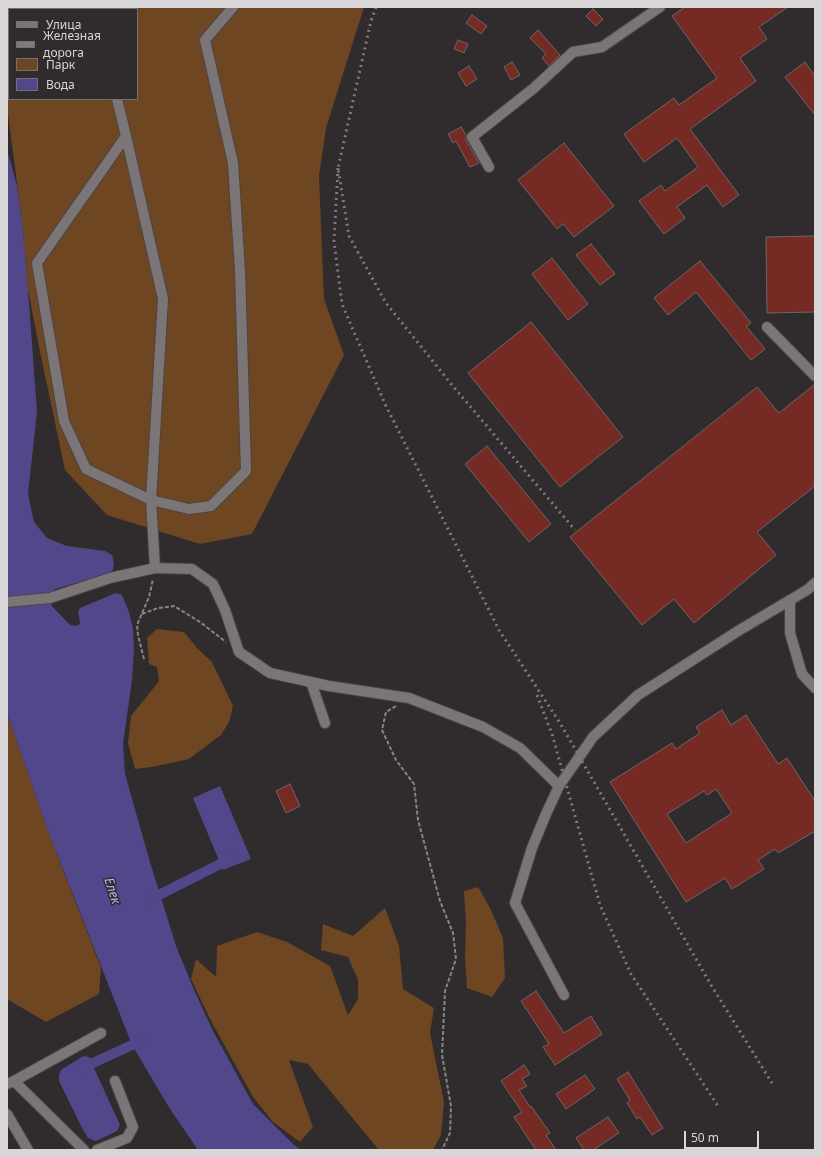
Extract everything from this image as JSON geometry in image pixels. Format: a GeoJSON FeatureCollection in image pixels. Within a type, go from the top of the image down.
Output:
{"type":"FeatureCollection","features":[{"type":"Feature","properties":{"kind":"street"},"geometry":{"type":"LineString","coordinates":[[126,136],[36,262],[64,421],[86,469],[151,500],[189,508],[211,506],[246,471],[240,271],[234,163],[205,40],[233,7]]}},
{"type":"Feature","properties":{"kind":"street"},"geometry":{"type":"LineString","coordinates":[[489,167],[472,137],[534,88],[573,52],[602,47],[660,7]]}},
{"type":"Feature","properties":{"kind":"street"},"geometry":{"type":"LineString","coordinates":[[117,100],[162,298],[151,500],[155,568]]}},
{"type":"Feature","properties":{"kind":"street"},"geometry":{"type":"LineString","coordinates":[[767,327],[815,376]]}},
{"type":"Feature","properties":{"kind":"street"},"geometry":{"type":"LineString","coordinates":[[7,602],[50,598],[110,578],[155,568],[192,569],[213,584],[225,610],[239,652],[270,673],[329,686],[409,698],[483,726],[520,748],[558,786]]}},
{"type":"Feature","properties":{"kind":"street"},"geometry":{"type":"LineString","coordinates":[[564,995],[515,903],[532,848],[558,786],[593,737],[638,695],[738,631],[807,590],[815,583]]}},
{"type":"Feature","properties":{"kind":"street"},"geometry":{"type":"LineString","coordinates":[[790,600],[790,633],[802,674],[815,688]]}},
{"type":"Feature","properties":{"kind":"street"},"geometry":{"type":"LineString","coordinates":[[311,682],[325,723]]}},
{"type":"Feature","properties":{"kind":"street"},"geometry":{"type":"LineString","coordinates":[[84,1150],[11,1083],[100,1033]]}},
{"type":"Feature","properties":{"kind":"street"},"geometry":{"type":"LineString","coordinates":[[97,1150],[127,1138],[133,1127],[115,1081]]}},
{"type":"Feature","properties":{"kind":"street"},"geometry":{"type":"LineString","coordinates":[[7,1114],[28,1150]]}},
{"type":"Feature","properties":{"kind":"path"},"geometry":{"type":"LineString","coordinates":[[144,659],[137,625],[149,597],[155,568]]}},
{"type":"Feature","properties":{"kind":"path"},"geometry":{"type":"LineString","coordinates":[[142,614],[158,608],[174,606],[200,622],[239,652]]}},
{"type":"Feature","properties":{"kind":"path"},"geometry":{"type":"LineString","coordinates":[[409,698],[386,712],[382,730],[396,760],[414,784],[418,820],[440,901],[453,933],[456,959],[445,991],[442,1055],[451,1106],[451,1120],[450,1133],[442,1150]]}},
{"type":"Feature","properties":{"kind":"green space"},"geometry":{"type":"Polygon","coordinates":[[[7,7],[364,7],[326,128],[319,176],[324,299],[344,355],[252,534],[200,544],[107,515],[65,470],[28,289],[22,221],[7,107],[7,7]]]}},
{"type":"Feature","properties":{"kind":"green space"},"geometry":{"type":"Polygon","coordinates":[[[157,629],[184,632],[198,649],[212,662],[233,706],[229,722],[221,735],[189,759],[135,769],[128,743],[131,716],[159,681],[157,667],[149,664],[147,638],[157,629]]]}},
{"type":"Feature","properties":{"kind":"green space"},"geometry":{"type":"Polygon","coordinates":[[[7,713],[48,831],[101,968],[99,994],[46,1022],[7,999],[7,713]]]}},
{"type":"Feature","properties":{"kind":"green space"},"geometry":{"type":"Polygon","coordinates":[[[478,887],[490,908],[503,938],[505,978],[492,997],[467,988],[464,891],[478,887]]]}},
{"type":"Feature","properties":{"kind":"green space"},"geometry":{"type":"Polygon","coordinates":[[[385,908],[399,946],[403,989],[434,1008],[430,1033],[444,1102],[441,1135],[433,1150],[379,1150],[308,1064],[289,1060],[313,1127],[300,1142],[273,1122],[253,1097],[210,1019],[191,979],[196,959],[216,977],[217,946],[257,932],[287,942],[330,966],[348,1015],[358,999],[358,980],[348,957],[321,950],[323,924],[353,936],[385,908]]]}},
{"type":"Feature","properties":{"kind":"water","name":"Елек"},"geometry":{"type":"Polygon","coordinates":[[[7,149],[17,186],[22,221],[37,412],[28,494],[34,522],[47,538],[67,546],[105,551],[112,555],[114,563],[113,570],[110,573],[55,589],[50,594],[51,605],[70,625],[76,626],[80,623],[78,612],[80,608],[116,593],[122,595],[129,612],[133,629],[134,650],[132,680],[123,744],[125,774],[176,946],[213,1031],[253,1104],[294,1145],[301,1150],[198,1150],[170,1109],[132,1045],[48,831],[7,713],[7,149]]]}},
{"type":"Feature","properties":{"kind":"water"},"geometry":{"type":"Polygon","coordinates":[[[220,786],[251,859],[223,870],[193,798],[220,786]]]}},
{"type":"Feature","properties":{"kind":"water"},"geometry":{"type":"Polygon","coordinates":[[[83,1056],[89,1057],[120,1125],[117,1131],[96,1141],[88,1138],[59,1081],[61,1070],[83,1056]]]}},
{"type":"Feature","properties":{"kind":"building"},"geometry":{"type":"Polygon","coordinates":[[[685,7],[788,7],[759,27],[767,39],[740,58],[756,81],[690,129],[739,195],[723,207],[707,185],[677,207],[685,218],[664,234],[639,201],[661,185],[665,191],[698,167],[677,138],[644,162],[624,134],[674,98],[679,105],[717,78],[672,16],[685,7]]]}},
{"type":"Feature","properties":{"kind":"building"},"geometry":{"type":"Polygon","coordinates":[[[593,9],[603,19],[596,26],[586,16],[593,9]]]}},
{"type":"Feature","properties":{"kind":"building"},"geometry":{"type":"Polygon","coordinates":[[[472,15],[487,26],[481,34],[466,23],[472,15]]]}},
{"type":"Feature","properties":{"kind":"building"},"geometry":{"type":"Polygon","coordinates":[[[538,30],[560,55],[549,66],[542,58],[546,54],[530,38],[538,30]]]}},
{"type":"Feature","properties":{"kind":"building"},"geometry":{"type":"Polygon","coordinates":[[[458,40],[468,44],[464,53],[454,49],[458,40]]]}},
{"type":"Feature","properties":{"kind":"building"},"geometry":{"type":"Polygon","coordinates":[[[512,62],[520,75],[511,80],[504,67],[512,62]]]}},
{"type":"Feature","properties":{"kind":"building"},"geometry":{"type":"Polygon","coordinates":[[[805,62],[815,76],[815,115],[785,77],[805,62]]]}},
{"type":"Feature","properties":{"kind":"building"},"geometry":{"type":"Polygon","coordinates":[[[469,66],[477,79],[466,86],[458,73],[469,66]]]}},
{"type":"Feature","properties":{"kind":"building"},"geometry":{"type":"Polygon","coordinates":[[[461,127],[466,135],[466,140],[479,163],[470,167],[456,141],[453,143],[448,134],[461,127]]]}},
{"type":"Feature","properties":{"kind":"building"},"geometry":{"type":"Polygon","coordinates":[[[564,143],[614,206],[574,237],[563,224],[557,229],[518,180],[564,143]]]}},
{"type":"Feature","properties":{"kind":"building"},"geometry":{"type":"Polygon","coordinates":[[[815,236],[815,312],[767,313],[766,237],[815,236]]]}},
{"type":"Feature","properties":{"kind":"building"},"geometry":{"type":"Polygon","coordinates":[[[591,244],[615,274],[600,285],[576,255],[591,244]]]}},
{"type":"Feature","properties":{"kind":"building"},"geometry":{"type":"Polygon","coordinates":[[[552,258],[588,304],[568,320],[532,274],[552,258]]]}},
{"type":"Feature","properties":{"kind":"building"},"geometry":{"type":"Polygon","coordinates":[[[700,261],[751,323],[746,326],[765,349],[751,360],[696,292],[668,315],[654,298],[700,261]]]}},
{"type":"Feature","properties":{"kind":"building"},"geometry":{"type":"Polygon","coordinates":[[[531,322],[623,437],[560,487],[468,373],[531,322]]]}},
{"type":"Feature","properties":{"kind":"building"},"geometry":{"type":"Polygon","coordinates":[[[815,384],[815,486],[757,532],[776,555],[694,623],[674,599],[642,625],[570,537],[757,387],[779,413],[815,384]]]}},
{"type":"Feature","properties":{"kind":"building"},"geometry":{"type":"Polygon","coordinates":[[[487,446],[551,524],[529,542],[465,464],[487,446]]]}},
{"type":"Feature","properties":{"kind":"building"},"geometry":{"type":"Polygon","coordinates":[[[722,710],[731,725],[746,715],[778,764],[787,758],[815,801],[815,831],[778,853],[775,849],[758,860],[764,869],[732,889],[725,878],[686,902],[610,782],[672,743],[676,749],[700,733],[696,727],[722,710]],[[716,789],[707,795],[704,791],[667,814],[686,843],[732,813],[716,789]]]}},
{"type":"Feature","properties":{"kind":"building"},"geometry":{"type":"Polygon","coordinates":[[[290,784],[300,806],[286,813],[276,791],[290,784]]]}},
{"type":"Feature","properties":{"kind":"building"},"geometry":{"type":"Polygon","coordinates":[[[536,991],[564,1033],[591,1016],[602,1034],[555,1065],[543,1047],[549,1044],[521,1001],[536,991]]]}},
{"type":"Feature","properties":{"kind":"building"},"geometry":{"type":"Polygon","coordinates":[[[524,1065],[530,1074],[522,1079],[527,1086],[519,1090],[550,1133],[546,1135],[556,1150],[536,1150],[514,1117],[522,1112],[501,1081],[524,1065]]]}},
{"type":"Feature","properties":{"kind":"building"},"geometry":{"type":"Polygon","coordinates":[[[628,1072],[663,1128],[652,1135],[640,1117],[637,1119],[627,1103],[630,1100],[617,1079],[628,1072]]]}},
{"type":"Feature","properties":{"kind":"building"},"geometry":{"type":"Polygon","coordinates":[[[585,1075],[595,1089],[566,1109],[556,1094],[585,1075]]]}},
{"type":"Feature","properties":{"kind":"building"},"geometry":{"type":"Polygon","coordinates":[[[608,1117],[619,1133],[593,1150],[584,1150],[576,1138],[608,1117]]]}},
{"type":"Feature","properties":{"kind":"waterway"},"geometry":{"type":"LineString","coordinates":[[149,900],[230,859],[229,856]]}},
{"type":"Feature","properties":{"kind":"waterway"},"geometry":{"type":"LineString","coordinates":[[82,1069],[145,1039]]}},
{"type":"Feature","properties":{"kind":"railway"},"geometry":{"type":"LineString","coordinates":[[376,7],[371,21],[338,168],[349,236],[386,303],[452,385],[575,530]]}},
{"type":"Feature","properties":{"kind":"railway"},"geometry":{"type":"LineString","coordinates":[[338,168],[334,241],[342,304],[385,404],[499,630],[560,723],[711,985],[772,1083]]}},
{"type":"Feature","properties":{"kind":"railway"},"geometry":{"type":"LineString","coordinates":[[537,695],[552,734],[600,905],[631,974],[718,1106]]}}]}
